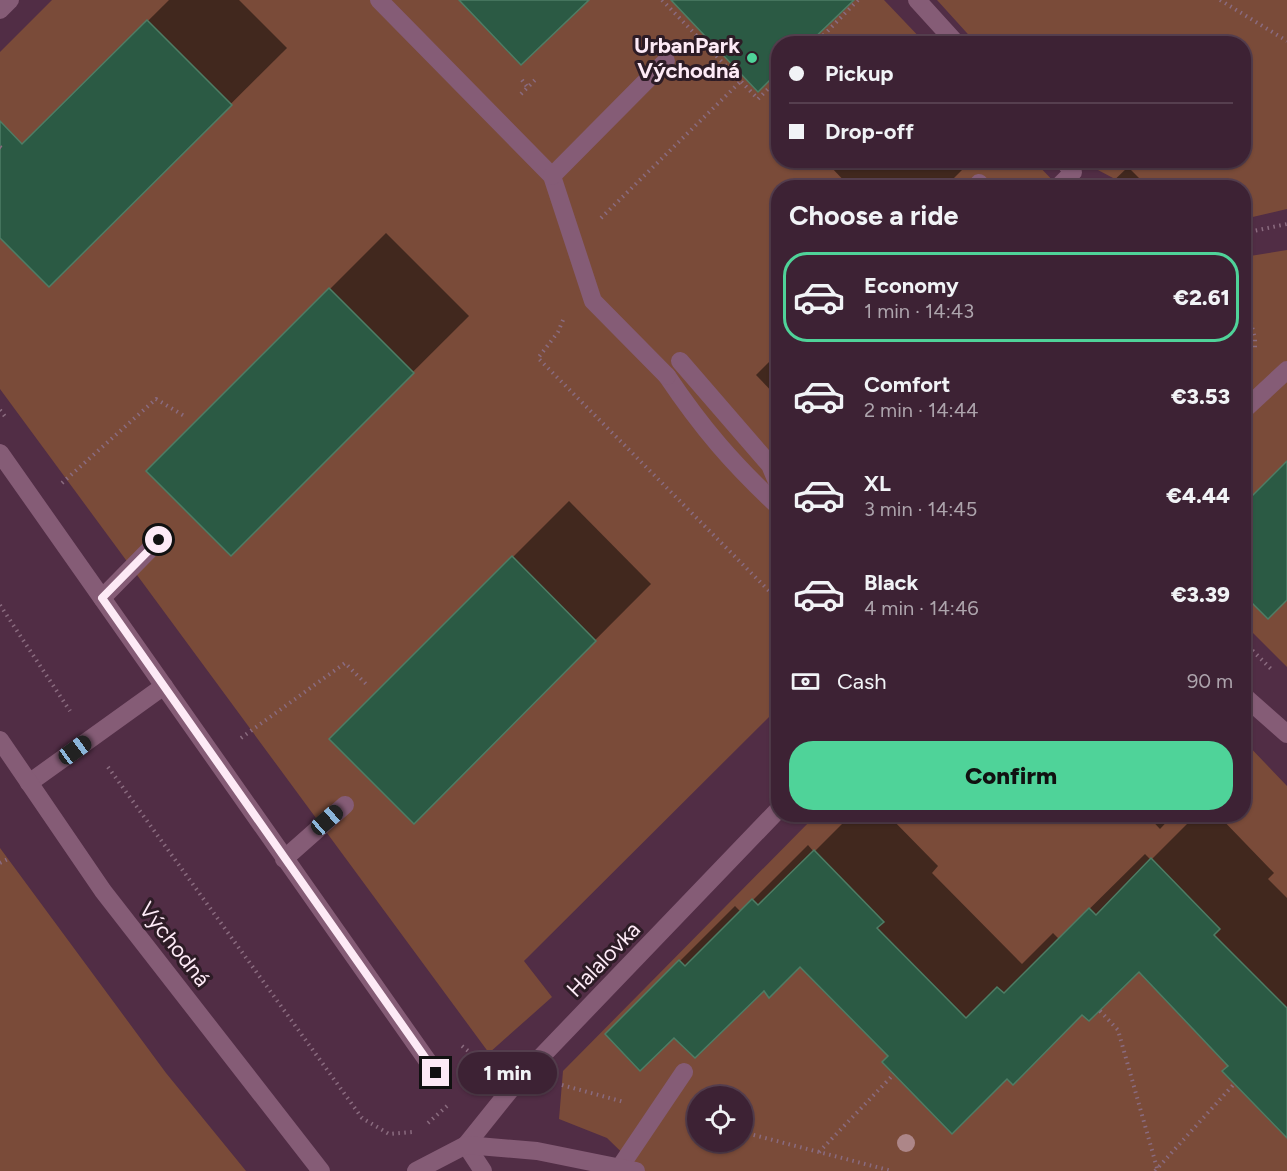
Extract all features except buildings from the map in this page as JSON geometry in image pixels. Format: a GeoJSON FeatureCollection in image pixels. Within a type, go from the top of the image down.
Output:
{"type":"FeatureCollection","features":[{"type":"Feature","properties":{"kind":"street"},"geometry":{"type":"LineString","coordinates":[[0,10],[10,0]]}},
{"type":"Feature","properties":{"kind":"street"},"geometry":{"type":"LineString","coordinates":[[380,0],[552,176],[593,301],[667,376],[700,426],[738,468],[771,499]]}},
{"type":"Feature","properties":{"kind":"street"},"geometry":{"type":"LineString","coordinates":[[917,0],[950,36]]}},
{"type":"Feature","properties":{"kind":"street"},"geometry":{"type":"LineString","coordinates":[[552,176],[666,61]]}},
{"type":"Feature","properties":{"kind":"street"},"geometry":{"type":"LineString","coordinates":[[1065,180],[1073,172],[1069,168]]}},
{"type":"Feature","properties":{"kind":"street"},"geometry":{"type":"LineString","coordinates":[[680,361],[771,467]]}},
{"type":"Feature","properties":{"kind":"street"},"geometry":{"type":"LineString","coordinates":[[1251,403],[1287,370]]}},
{"type":"Feature","properties":{"kind":"street"},"geometry":{"type":"LineString","coordinates":[[0,453],[436,1073]]}},
{"type":"Feature","properties":{"kind":"street"},"geometry":{"type":"LineString","coordinates":[[102,598],[159,540]]}},
{"type":"Feature","properties":{"kind":"street"},"geometry":{"type":"LineString","coordinates":[[29,783],[164,686]]}},
{"type":"Feature","properties":{"kind":"street"},"geometry":{"type":"LineString","coordinates":[[1251,702],[1287,734]]}},
{"type":"Feature","properties":{"kind":"street","name":"Východná"},"geometry":{"type":"LineString","coordinates":[[0,740],[103,891],[321,1171]]}},
{"type":"Feature","properties":{"kind":"street"},"geometry":{"type":"LineString","coordinates":[[284,859],[345,805]]}},
{"type":"Feature","properties":{"kind":"street","name":"Halalovka"},"geometry":{"type":"LineString","coordinates":[[416,1171],[466,1145],[524,1076],[771,817]]}},
{"type":"Feature","properties":{"kind":"street"},"geometry":{"type":"LineString","coordinates":[[466,1145],[537,1151],[627,1169],[657,1110],[684,1072]]}},
{"type":"Feature","properties":{"kind":"street"},"geometry":{"type":"LineString","coordinates":[[466,1145],[483,1171]]}},
{"type":"Feature","properties":{"kind":"path"},"geometry":{"type":"LineString","coordinates":[[662,0],[758,99],[771,86]]}},
{"type":"Feature","properties":{"kind":"path"},"geometry":{"type":"LineString","coordinates":[[823,36],[858,0]]}},
{"type":"Feature","properties":{"kind":"path"},"geometry":{"type":"LineString","coordinates":[[1220,0],[1287,41]]}},
{"type":"Feature","properties":{"kind":"path"},"geometry":{"type":"LineString","coordinates":[[522,80],[528,88]]}},
{"type":"Feature","properties":{"kind":"path"},"geometry":{"type":"LineString","coordinates":[[521,94],[535,80]]}},
{"type":"Feature","properties":{"kind":"path"},"geometry":{"type":"LineString","coordinates":[[596,223],[740,82]]}},
{"type":"Feature","properties":{"kind":"path"},"geometry":{"type":"LineString","coordinates":[[1251,232],[1287,224]]}},
{"type":"Feature","properties":{"kind":"path"},"geometry":{"type":"LineString","coordinates":[[1251,322],[1255,339],[1251,384]]}},
{"type":"Feature","properties":{"kind":"path"},"geometry":{"type":"LineString","coordinates":[[558,332],[538,358],[771,593]]}},
{"type":"Feature","properties":{"kind":"path"},"geometry":{"type":"LineString","coordinates":[[37,506],[156,399],[186,417]]}},
{"type":"Feature","properties":{"kind":"path"},"geometry":{"type":"LineString","coordinates":[[0,605],[88,740],[362,1118],[389,1134],[417,1132]]}},
{"type":"Feature","properties":{"kind":"path"},"geometry":{"type":"LineString","coordinates":[[1251,649],[1280,678]]}},
{"type":"Feature","properties":{"kind":"path"},"geometry":{"type":"LineString","coordinates":[[214,758],[345,663],[368,686]]}},
{"type":"Feature","properties":{"kind":"path"},"geometry":{"type":"LineString","coordinates":[[0,863],[8,859]]}},
{"type":"Feature","properties":{"kind":"path"},"geometry":{"type":"LineString","coordinates":[[1100,1011],[1118,1030],[1156,1170]]}},
{"type":"Feature","properties":{"kind":"path"},"geometry":{"type":"LineString","coordinates":[[463,1047],[480,1062]]}},
{"type":"Feature","properties":{"kind":"path"},"geometry":{"type":"LineString","coordinates":[[819,1152],[894,1074]]}},
{"type":"Feature","properties":{"kind":"path"},"geometry":{"type":"LineString","coordinates":[[524,1076],[657,1110]]}},
{"type":"Feature","properties":{"kind":"path"},"geometry":{"type":"LineString","coordinates":[[1156,1170],[1234,1084]]}},
{"type":"Feature","properties":{"kind":"path"},"geometry":{"type":"LineString","coordinates":[[425,1125],[450,1104]]}},
{"type":"Feature","properties":{"kind":"path"},"geometry":{"type":"LineString","coordinates":[[753,1135],[892,1171]]}},
{"type":"Feature","properties":{"kind":"shaded area"},"geometry":{"type":"Polygon","coordinates":[[[52,0],[884,0],[918,36],[771,36],[771,168],[1041,168],[1052,180],[771,180],[771,715],[524,961],[552,997],[489,1053],[0,389],[0,52],[52,0]]]}},
{"type":"Feature","properties":{"kind":"shaded area"},"geometry":{"type":"Polygon","coordinates":[[[937,0],[1287,0],[1287,209],[1251,217],[1251,180],[1117,180],[1094,168],[1251,168],[1251,36],[970,36],[937,0]]]}},
{"type":"Feature","properties":{"kind":"shaded area"},"geometry":{"type":"Polygon","coordinates":[[[1287,250],[1287,667],[1251,631],[1251,256],[1287,250]]]}},
{"type":"Feature","properties":{"kind":"shaded area"},"geometry":{"type":"Polygon","coordinates":[[[1251,748],[1287,786],[1287,1171],[641,1171],[607,1138],[559,1119],[563,1071],[809,822],[1251,822],[1251,748]]]}},
{"type":"Feature","properties":{"kind":"shaded area"},"geometry":{"type":"Polygon","coordinates":[[[0,848],[166,1073],[246,1171],[0,1171],[0,848]]]}},
{"type":"Feature","properties":{"kind":"place","name":"UrbanPark Východná"},"geometry":{"type":"Point","coordinates":[752,58]}},
{"type":"Feature","properties":{"kind":"route"},"geometry":{"type":"LineString","coordinates":[[159,540],[102,598],[436,1073]]}}]}
